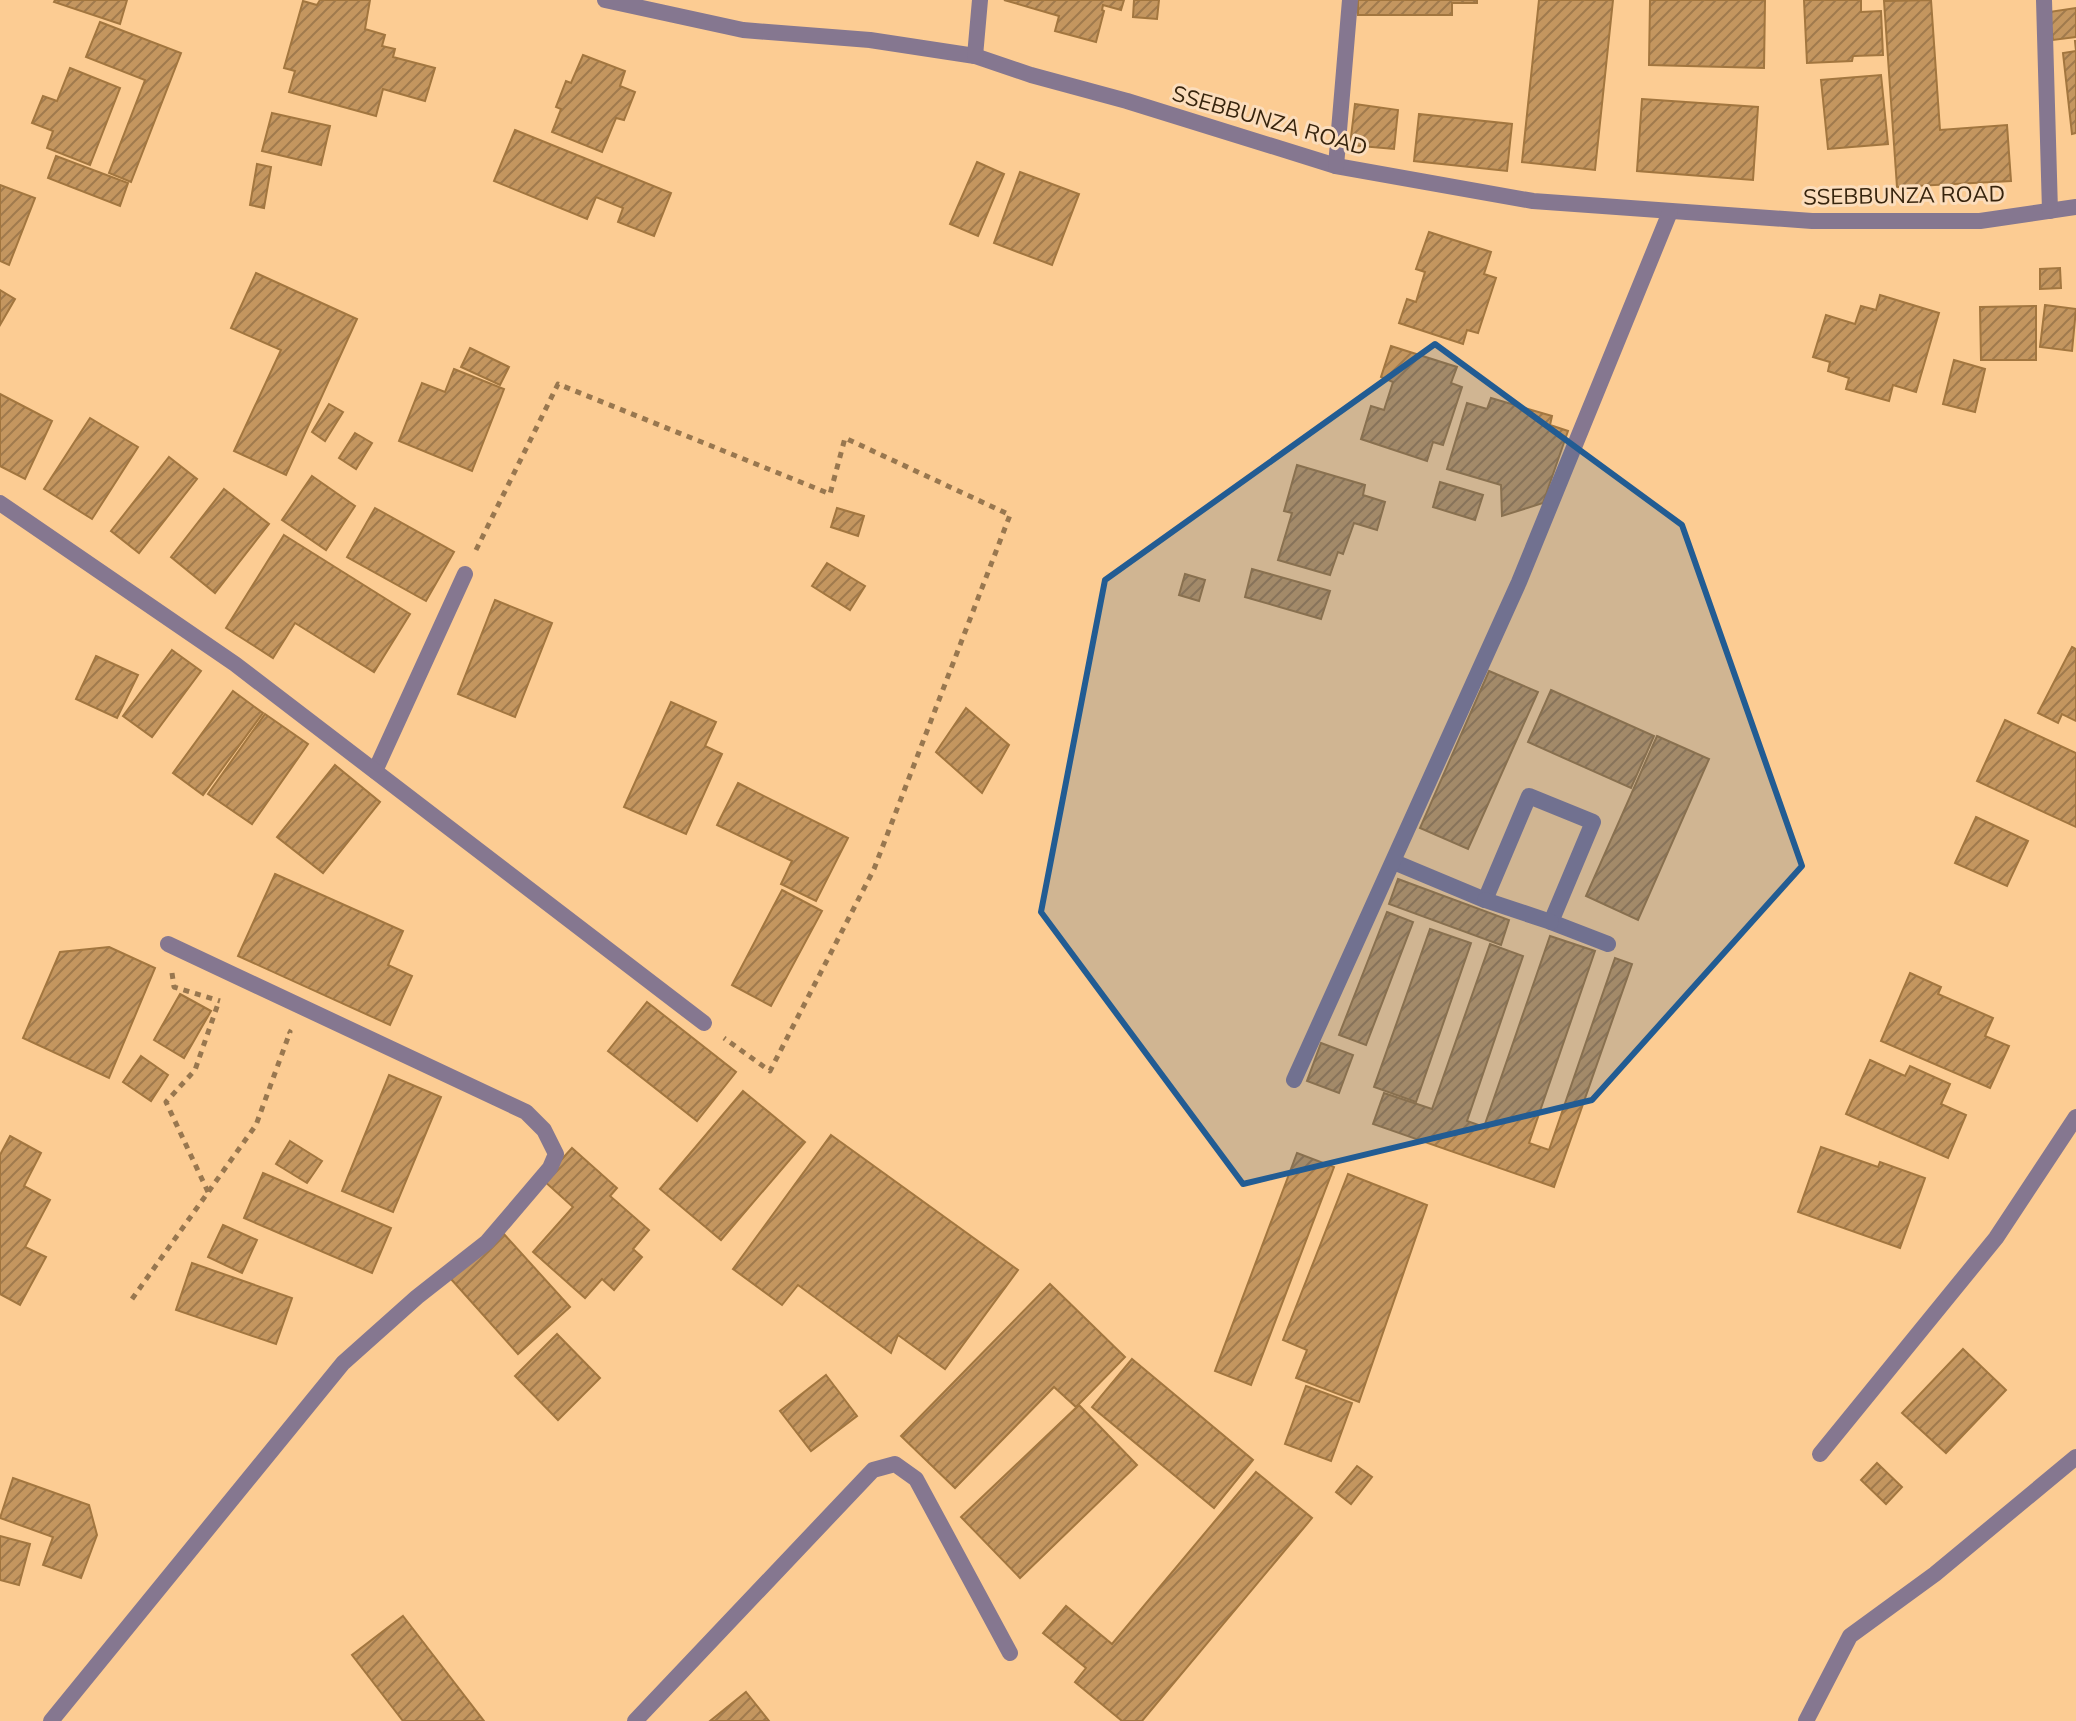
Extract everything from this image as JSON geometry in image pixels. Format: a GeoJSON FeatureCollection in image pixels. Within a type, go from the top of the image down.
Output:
{"type":"FeatureCollection","features":[{"type":"Feature","properties":{"kind":"street","name":"SSEBBUNZA ROAD"},"geometry":{"type":"LineString","coordinates":[[605,0],[743,30],[870,40],[975,56],[1336,166],[1533,201],[1812,221],[1980,221],[2076,207]]}},
{"type":"Feature","properties":{"kind":"street"},"geometry":{"type":"LineString","coordinates":[[975,56],[980,0]]}},
{"type":"Feature","properties":{"kind":"street"},"geometry":{"type":"LineString","coordinates":[[1336,166],[1350,0]]}},
{"type":"Feature","properties":{"kind":"street"},"geometry":{"type":"LineString","coordinates":[[2044,0],[2050,211]]}},
{"type":"Feature","properties":{"kind":"street"},"geometry":{"type":"LineString","coordinates":[[1294,1080],[1519,582],[1670,212]]}},
{"type":"Feature","properties":{"kind":"street"},"geometry":{"type":"LineString","coordinates":[[0,503],[235,664],[704,1023]]}},
{"type":"Feature","properties":{"kind":"street"},"geometry":{"type":"LineString","coordinates":[[375,771],[465,574]]}},
{"type":"Feature","properties":{"kind":"street"},"geometry":{"type":"LineString","coordinates":[[1485,900],[1529,796],[1593,822],[1551,922]]}},
{"type":"Feature","properties":{"kind":"street"},"geometry":{"type":"LineString","coordinates":[[1394,862],[1485,900],[1608,944]]}},
{"type":"Feature","properties":{"kind":"street"},"geometry":{"type":"LineString","coordinates":[[51,1721],[343,1363],[417,1297],[487,1242],[550,1168],[556,1154],[544,1130],[526,1112],[168,944]]}},
{"type":"Feature","properties":{"kind":"street"},"geometry":{"type":"LineString","coordinates":[[1820,1454],[1996,1238],[2076,1117]]}},
{"type":"Feature","properties":{"kind":"street"},"geometry":{"type":"LineString","coordinates":[[1806,1721],[1850,1636],[1935,1574],[2076,1457]]}},
{"type":"Feature","properties":{"kind":"street"},"geometry":{"type":"LineString","coordinates":[[635,1721],[873,1470],[895,1464],[916,1479],[1010,1653]]}},
{"type":"Feature","properties":{"kind":"path"},"geometry":{"type":"LineString","coordinates":[[465,574],[558,384],[830,494],[845,438],[1010,515],[874,869],[770,1071],[704,1023]]}},
{"type":"Feature","properties":{"kind":"path"},"geometry":{"type":"LineString","coordinates":[[168,944],[174,987],[234,1007]]}},
{"type":"Feature","properties":{"kind":"path"},"geometry":{"type":"LineString","coordinates":[[208,1192],[166,1102],[195,1070],[219,1001]]}},
{"type":"Feature","properties":{"kind":"path"},"geometry":{"type":"LineString","coordinates":[[132,1299],[256,1125],[290,1032],[276,1026]]}},
{"type":"Feature","properties":{"kind":"highlighted area"},"geometry":{"type":"Polygon","coordinates":[[[1435,344],[1682,525],[1802,866],[1592,1100],[1243,1184],[1041,912],[1105,580],[1435,344]]]}},
{"type":"Feature","properties":{"kind":"building"},"geometry":{"type":"Polygon","coordinates":[[[55,0],[127,0],[120,24],[55,0]]]}},
{"type":"Feature","properties":{"kind":"building"},"geometry":{"type":"Polygon","coordinates":[[[320,0],[370,0],[365,29],[385,35],[382,46],[395,49],[393,57],[435,68],[425,101],[383,89],[376,116],[289,92],[295,71],[284,68],[303,1],[317,5],[320,0]]]}},
{"type":"Feature","properties":{"kind":"building"},"geometry":{"type":"Polygon","coordinates":[[[1004,0],[1124,0],[1121,10],[1103,5],[1096,42],[1055,31],[1059,16],[1004,0]]]}},
{"type":"Feature","properties":{"kind":"building"},"geometry":{"type":"Polygon","coordinates":[[[1134,0],[1159,0],[1157,19],[1133,17],[1134,0]]]}},
{"type":"Feature","properties":{"kind":"building"},"geometry":{"type":"Polygon","coordinates":[[[1358,0],[1477,0],[1477,3],[1452,3],[1452,15],[1358,15],[1358,0]]]}},
{"type":"Feature","properties":{"kind":"building"},"geometry":{"type":"Polygon","coordinates":[[[1539,0],[1613,0],[1595,170],[1522,162],[1539,0]]]}},
{"type":"Feature","properties":{"kind":"building"},"geometry":{"type":"Polygon","coordinates":[[[1650,0],[1765,0],[1764,68],[1649,65],[1650,0]]]}},
{"type":"Feature","properties":{"kind":"building"},"geometry":{"type":"Polygon","coordinates":[[[1804,0],[1861,0],[1861,12],[1881,11],[1883,55],[1853,56],[1852,61],[1807,63],[1804,0]]]}},
{"type":"Feature","properties":{"kind":"building"},"geometry":{"type":"Polygon","coordinates":[[[1931,0],[1940,130],[2007,125],[2011,181],[1897,187],[1884,1],[1931,0]]]}},
{"type":"Feature","properties":{"kind":"building"},"geometry":{"type":"Polygon","coordinates":[[[2076,8],[2076,37],[2053,40],[2049,12],[2076,8]]]}},
{"type":"Feature","properties":{"kind":"building"},"geometry":{"type":"Polygon","coordinates":[[[100,22],[181,53],[131,182],[109,173],[145,80],[86,57],[100,22]]]}},
{"type":"Feature","properties":{"kind":"building"},"geometry":{"type":"Polygon","coordinates":[[[2076,51],[2076,133],[2072,134],[2063,53],[2076,51]]]}},
{"type":"Feature","properties":{"kind":"building"},"geometry":{"type":"Polygon","coordinates":[[[583,55],[625,71],[620,86],[635,92],[624,120],[616,118],[602,152],[552,132],[561,109],[556,107],[566,81],[571,83],[583,55]]]}},
{"type":"Feature","properties":{"kind":"building"},"geometry":{"type":"Polygon","coordinates":[[[70,68],[120,88],[90,165],[47,148],[53,131],[32,123],[43,96],[57,101],[70,68]]]}},
{"type":"Feature","properties":{"kind":"building"},"geometry":{"type":"Polygon","coordinates":[[[1881,75],[1888,144],[1828,149],[1821,80],[1881,75]]]}},
{"type":"Feature","properties":{"kind":"building"},"geometry":{"type":"Polygon","coordinates":[[[1642,99],[1758,107],[1753,180],[1637,171],[1642,99]]]}},
{"type":"Feature","properties":{"kind":"building"},"geometry":{"type":"Polygon","coordinates":[[[1355,104],[1398,110],[1394,149],[1350,145],[1355,104]]]}},
{"type":"Feature","properties":{"kind":"building"},"geometry":{"type":"Polygon","coordinates":[[[272,113],[330,126],[321,165],[262,151],[272,113]]]}},
{"type":"Feature","properties":{"kind":"building"},"geometry":{"type":"Polygon","coordinates":[[[1419,114],[1512,124],[1507,171],[1414,161],[1419,114]]]}},
{"type":"Feature","properties":{"kind":"building"},"geometry":{"type":"Polygon","coordinates":[[[515,130],[671,193],[654,236],[618,222],[623,208],[596,197],[587,219],[494,181],[515,130]]]}},
{"type":"Feature","properties":{"kind":"building"},"geometry":{"type":"Polygon","coordinates":[[[56,156],[128,183],[120,206],[48,178],[56,156]]]}},
{"type":"Feature","properties":{"kind":"building"},"geometry":{"type":"Polygon","coordinates":[[[977,162],[1004,174],[978,236],[950,224],[977,162]]]}},
{"type":"Feature","properties":{"kind":"building"},"geometry":{"type":"Polygon","coordinates":[[[257,164],[271,167],[264,208],[250,205],[257,164]]]}},
{"type":"Feature","properties":{"kind":"building"},"geometry":{"type":"Polygon","coordinates":[[[1020,172],[1079,194],[1052,265],[994,243],[1020,172]]]}},
{"type":"Feature","properties":{"kind":"building"},"geometry":{"type":"Polygon","coordinates":[[[0,185],[35,198],[9,265],[0,261],[0,185]]]}},
{"type":"Feature","properties":{"kind":"building"},"geometry":{"type":"Polygon","coordinates":[[[1429,232],[1491,252],[1484,274],[1496,278],[1478,333],[1467,330],[1463,344],[1399,323],[1407,299],[1416,302],[1425,272],[1416,269],[1429,232]]]}},
{"type":"Feature","properties":{"kind":"building"},"geometry":{"type":"Polygon","coordinates":[[[2060,268],[2061,288],[2040,289],[2040,269],[2060,268]]]}},
{"type":"Feature","properties":{"kind":"building"},"geometry":{"type":"Polygon","coordinates":[[[256,273],[357,319],[286,475],[234,451],[281,350],[231,328],[256,273]]]}},
{"type":"Feature","properties":{"kind":"building"},"geometry":{"type":"Polygon","coordinates":[[[0,290],[15,299],[0,325],[0,290]]]}},
{"type":"Feature","properties":{"kind":"building"},"geometry":{"type":"Polygon","coordinates":[[[1880,295],[1939,313],[1916,392],[1893,385],[1889,401],[1846,389],[1849,378],[1828,371],[1830,362],[1813,357],[1826,315],[1855,324],[1861,306],[1876,310],[1880,295]]]}},
{"type":"Feature","properties":{"kind":"building"},"geometry":{"type":"Polygon","coordinates":[[[2045,305],[2076,309],[2072,351],[2040,347],[2045,305]]]}},
{"type":"Feature","properties":{"kind":"building"},"geometry":{"type":"Polygon","coordinates":[[[2036,306],[2036,360],[1981,360],[1980,307],[2036,306]]]}},
{"type":"Feature","properties":{"kind":"building"},"geometry":{"type":"Polygon","coordinates":[[[1391,346],[1457,367],[1451,383],[1462,387],[1443,445],[1433,442],[1427,461],[1361,439],[1371,406],[1384,410],[1393,382],[1381,377],[1391,346]]]}},
{"type":"Feature","properties":{"kind":"building"},"geometry":{"type":"Polygon","coordinates":[[[470,348],[509,367],[500,385],[461,367],[470,348]]]}},
{"type":"Feature","properties":{"kind":"building"},"geometry":{"type":"Polygon","coordinates":[[[1954,360],[1985,369],[1975,412],[1943,404],[1954,360]]]}},
{"type":"Feature","properties":{"kind":"building"},"geometry":{"type":"Polygon","coordinates":[[[454,369],[504,389],[472,471],[399,441],[422,383],[445,392],[454,369]]]}},
{"type":"Feature","properties":{"kind":"building"},"geometry":{"type":"Polygon","coordinates":[[[0,394],[52,421],[25,479],[0,466],[0,394]]]}},
{"type":"Feature","properties":{"kind":"building"},"geometry":{"type":"Polygon","coordinates":[[[1491,398],[1552,416],[1550,425],[1568,431],[1543,503],[1502,516],[1501,485],[1447,469],[1467,403],[1487,409],[1491,398]]]}},
{"type":"Feature","properties":{"kind":"building"},"geometry":{"type":"Polygon","coordinates":[[[329,404],[343,412],[325,441],[312,432],[329,404]]]}},
{"type":"Feature","properties":{"kind":"building"},"geometry":{"type":"Polygon","coordinates":[[[90,418],[138,447],[92,519],[44,489],[90,418]]]}},
{"type":"Feature","properties":{"kind":"building"},"geometry":{"type":"Polygon","coordinates":[[[355,433],[372,443],[356,469],[339,458],[355,433]]]}},
{"type":"Feature","properties":{"kind":"building"},"geometry":{"type":"Polygon","coordinates":[[[169,457],[197,479],[139,553],[111,531],[169,457]]]}},
{"type":"Feature","properties":{"kind":"building"},"geometry":{"type":"Polygon","coordinates":[[[1297,465],[1365,485],[1363,495],[1385,502],[1377,530],[1354,523],[1343,554],[1338,552],[1330,575],[1278,560],[1292,513],[1284,511],[1297,465]]]}},
{"type":"Feature","properties":{"kind":"building"},"geometry":{"type":"Polygon","coordinates":[[[312,476],[355,506],[326,550],[282,520],[312,476]]]}},
{"type":"Feature","properties":{"kind":"building"},"geometry":{"type":"Polygon","coordinates":[[[1440,482],[1483,495],[1475,520],[1433,507],[1440,482]]]}},
{"type":"Feature","properties":{"kind":"building"},"geometry":{"type":"Polygon","coordinates":[[[224,489],[269,524],[215,593],[171,557],[224,489]]]}},
{"type":"Feature","properties":{"kind":"building"},"geometry":{"type":"Polygon","coordinates":[[[375,508],[454,552],[426,601],[347,557],[375,508]]]}},
{"type":"Feature","properties":{"kind":"building"},"geometry":{"type":"Polygon","coordinates":[[[837,508],[864,516],[858,536],[831,527],[837,508]]]}},
{"type":"Feature","properties":{"kind":"building"},"geometry":{"type":"Polygon","coordinates":[[[284,535],[410,614],[374,672],[295,623],[273,658],[226,628],[284,535]]]}},
{"type":"Feature","properties":{"kind":"building"},"geometry":{"type":"Polygon","coordinates":[[[827,563],[865,586],[850,610],[812,586],[827,563]]]}},
{"type":"Feature","properties":{"kind":"building"},"geometry":{"type":"Polygon","coordinates":[[[1252,569],[1330,591],[1321,619],[1245,597],[1252,569]]]}},
{"type":"Feature","properties":{"kind":"building"},"geometry":{"type":"Polygon","coordinates":[[[1185,574],[1205,580],[1199,601],[1179,595],[1185,574]]]}},
{"type":"Feature","properties":{"kind":"building"},"geometry":{"type":"Polygon","coordinates":[[[495,600],[552,623],[515,717],[458,694],[495,600]]]}},
{"type":"Feature","properties":{"kind":"building"},"geometry":{"type":"Polygon","coordinates":[[[2072,647],[2076,649],[2076,721],[2062,714],[2058,723],[2038,713],[2072,647]]]}},
{"type":"Feature","properties":{"kind":"building"},"geometry":{"type":"Polygon","coordinates":[[[172,650],[201,671],[152,737],[123,716],[172,650]]]}},
{"type":"Feature","properties":{"kind":"building"},"geometry":{"type":"Polygon","coordinates":[[[96,656],[138,675],[117,718],[76,699],[96,656]]]}},
{"type":"Feature","properties":{"kind":"building"},"geometry":{"type":"Polygon","coordinates":[[[1489,671],[1538,692],[1468,849],[1420,828],[1489,671]]]}},
{"type":"Feature","properties":{"kind":"building"},"geometry":{"type":"Polygon","coordinates":[[[1551,690],[1654,736],[1631,788],[1528,742],[1551,690]]]}},
{"type":"Feature","properties":{"kind":"building"},"geometry":{"type":"Polygon","coordinates":[[[233,691],[263,713],[203,795],[173,773],[233,691]]]}},
{"type":"Feature","properties":{"kind":"building"},"geometry":{"type":"Polygon","coordinates":[[[671,702],[716,722],[705,746],[722,754],[686,834],[624,807],[671,702]]]}},
{"type":"Feature","properties":{"kind":"building"},"geometry":{"type":"Polygon","coordinates":[[[966,708],[1009,745],[982,793],[936,752],[966,708]]]}},
{"type":"Feature","properties":{"kind":"building"},"geometry":{"type":"Polygon","coordinates":[[[265,714],[308,744],[252,824],[208,794],[265,714]]]}},
{"type":"Feature","properties":{"kind":"building"},"geometry":{"type":"Polygon","coordinates":[[[2005,720],[2076,753],[2076,827],[1977,781],[2005,720]]]}},
{"type":"Feature","properties":{"kind":"building"},"geometry":{"type":"Polygon","coordinates":[[[1657,736],[1709,759],[1638,920],[1586,896],[1657,736]]]}},
{"type":"Feature","properties":{"kind":"building"},"geometry":{"type":"Polygon","coordinates":[[[335,765],[380,802],[323,873],[277,837],[335,765]]]}},
{"type":"Feature","properties":{"kind":"building"},"geometry":{"type":"Polygon","coordinates":[[[738,783],[848,838],[816,901],[781,884],[792,861],[717,825],[738,783]]]}},
{"type":"Feature","properties":{"kind":"building"},"geometry":{"type":"Polygon","coordinates":[[[1976,817],[2028,841],[2007,886],[1955,863],[1976,817]]]}},
{"type":"Feature","properties":{"kind":"building"},"geometry":{"type":"Polygon","coordinates":[[[275,874],[403,931],[388,965],[412,976],[390,1025],[238,956],[275,874]]]}},
{"type":"Feature","properties":{"kind":"building"},"geometry":{"type":"Polygon","coordinates":[[[1398,879],[1509,920],[1501,945],[1389,904],[1398,879]]]}},
{"type":"Feature","properties":{"kind":"building"},"geometry":{"type":"Polygon","coordinates":[[[782,890],[822,911],[771,1006],[732,985],[782,890]]]}},
{"type":"Feature","properties":{"kind":"building"},"geometry":{"type":"Polygon","coordinates":[[[1387,912],[1413,922],[1366,1045],[1339,1035],[1387,912]]]}},
{"type":"Feature","properties":{"kind":"building"},"geometry":{"type":"Polygon","coordinates":[[[1430,929],[1471,943],[1416,1102],[1374,1087],[1430,929]]]}},
{"type":"Feature","properties":{"kind":"building"},"geometry":{"type":"Polygon","coordinates":[[[1550,936],[1595,951],[1529,1143],[1549,1150],[1615,958],[1632,964],[1554,1187],[1373,1124],[1384,1093],[1432,1109],[1490,944],[1523,956],[1467,1121],[1484,1127],[1550,936]]]}},
{"type":"Feature","properties":{"kind":"building"},"geometry":{"type":"Polygon","coordinates":[[[109,947],[155,968],[109,1078],[23,1038],[60,952],[109,947]]]}},
{"type":"Feature","properties":{"kind":"building"},"geometry":{"type":"Polygon","coordinates":[[[1910,973],[1941,987],[1938,994],[1993,1018],[1985,1036],[2009,1046],[1990,1088],[1881,1041],[1910,973]]]}},
{"type":"Feature","properties":{"kind":"building"},"geometry":{"type":"Polygon","coordinates":[[[180,994],[211,1011],[184,1058],[154,1040],[180,994]]]}},
{"type":"Feature","properties":{"kind":"building"},"geometry":{"type":"Polygon","coordinates":[[[647,1002],[736,1072],[697,1121],[608,1051],[647,1002]]]}},
{"type":"Feature","properties":{"kind":"building"},"geometry":{"type":"Polygon","coordinates":[[[1321,1043],[1353,1055],[1339,1093],[1307,1081],[1321,1043]]]}},
{"type":"Feature","properties":{"kind":"building"},"geometry":{"type":"Polygon","coordinates":[[[141,1056],[168,1075],[151,1101],[123,1082],[141,1056]]]}},
{"type":"Feature","properties":{"kind":"building"},"geometry":{"type":"Polygon","coordinates":[[[1870,1060],[1905,1076],[1910,1066],[1950,1084],[1941,1104],[1966,1115],[1948,1158],[1846,1114],[1870,1060]]]}},
{"type":"Feature","properties":{"kind":"building"},"geometry":{"type":"Polygon","coordinates":[[[389,1075],[441,1097],[393,1212],[342,1191],[389,1075]]]}},
{"type":"Feature","properties":{"kind":"building"},"geometry":{"type":"Polygon","coordinates":[[[743,1091],[805,1142],[721,1240],[660,1189],[743,1091]]]}},
{"type":"Feature","properties":{"kind":"building"},"geometry":{"type":"Polygon","coordinates":[[[831,1135],[1018,1270],[945,1369],[898,1335],[891,1353],[798,1285],[782,1305],[733,1269],[831,1135]]]}},
{"type":"Feature","properties":{"kind":"building"},"geometry":{"type":"Polygon","coordinates":[[[10,1136],[41,1153],[24,1186],[50,1200],[25,1247],[46,1257],[20,1305],[0,1294],[0,1155],[10,1136]]]}},
{"type":"Feature","properties":{"kind":"building"},"geometry":{"type":"Polygon","coordinates":[[[290,1141],[322,1161],[307,1183],[276,1164],[290,1141]]]}},
{"type":"Feature","properties":{"kind":"building"},"geometry":{"type":"Polygon","coordinates":[[[1821,1147],[1878,1167],[1880,1162],[1925,1178],[1900,1248],[1798,1212],[1821,1147]]]}},
{"type":"Feature","properties":{"kind":"building"},"geometry":{"type":"Polygon","coordinates":[[[572,1148],[617,1188],[610,1196],[649,1230],[633,1249],[642,1257],[614,1290],[602,1279],[585,1298],[533,1252],[573,1207],[543,1180],[572,1148]]]}},
{"type":"Feature","properties":{"kind":"building"},"geometry":{"type":"Polygon","coordinates":[[[1297,1153],[1334,1167],[1251,1385],[1215,1371],[1297,1153]]]}},
{"type":"Feature","properties":{"kind":"building"},"geometry":{"type":"Polygon","coordinates":[[[263,1173],[391,1228],[372,1273],[244,1218],[263,1173]]]}},
{"type":"Feature","properties":{"kind":"building"},"geometry":{"type":"Polygon","coordinates":[[[1348,1174],[1427,1205],[1359,1402],[1296,1378],[1307,1350],[1283,1340],[1348,1174]]]}},
{"type":"Feature","properties":{"kind":"building"},"geometry":{"type":"Polygon","coordinates":[[[223,1225],[257,1240],[242,1273],[208,1257],[223,1225]]]}},
{"type":"Feature","properties":{"kind":"building"},"geometry":{"type":"Polygon","coordinates":[[[503,1233],[570,1307],[518,1354],[451,1279],[503,1233]]]}},
{"type":"Feature","properties":{"kind":"building"},"geometry":{"type":"Polygon","coordinates":[[[192,1263],[292,1298],[276,1344],[176,1310],[192,1263]]]}},
{"type":"Feature","properties":{"kind":"building"},"geometry":{"type":"Polygon","coordinates":[[[1050,1284],[1125,1357],[1076,1407],[1054,1387],[955,1488],[901,1436],[1050,1284]]]}},
{"type":"Feature","properties":{"kind":"building"},"geometry":{"type":"Polygon","coordinates":[[[557,1334],[600,1378],[558,1420],[515,1376],[557,1334]]]}},
{"type":"Feature","properties":{"kind":"building"},"geometry":{"type":"Polygon","coordinates":[[[1963,1349],[2006,1390],[1946,1453],[1902,1413],[1963,1349]]]}},
{"type":"Feature","properties":{"kind":"building"},"geometry":{"type":"Polygon","coordinates":[[[1132,1359],[1253,1460],[1214,1508],[1092,1407],[1132,1359]]]}},
{"type":"Feature","properties":{"kind":"building"},"geometry":{"type":"Polygon","coordinates":[[[826,1375],[857,1416],[811,1451],[780,1411],[826,1375]]]}},
{"type":"Feature","properties":{"kind":"building"},"geometry":{"type":"Polygon","coordinates":[[[1306,1386],[1352,1403],[1331,1461],[1285,1444],[1306,1386]]]}},
{"type":"Feature","properties":{"kind":"building"},"geometry":{"type":"Polygon","coordinates":[[[1079,1405],[1137,1465],[1020,1578],[961,1517],[1079,1405]]]}},
{"type":"Feature","properties":{"kind":"building"},"geometry":{"type":"Polygon","coordinates":[[[1877,1463],[1902,1487],[1886,1504],[1861,1480],[1877,1463]]]}},
{"type":"Feature","properties":{"kind":"building"},"geometry":{"type":"Polygon","coordinates":[[[1357,1466],[1372,1477],[1351,1504],[1336,1492],[1357,1466]]]}},
{"type":"Feature","properties":{"kind":"building"},"geometry":{"type":"Polygon","coordinates":[[[1256,1472],[1312,1518],[1142,1721],[1122,1721],[1075,1682],[1086,1668],[1043,1633],[1066,1606],[1112,1644],[1256,1472]]]}},
{"type":"Feature","properties":{"kind":"building"},"geometry":{"type":"Polygon","coordinates":[[[13,1478],[89,1505],[97,1535],[81,1578],[43,1565],[53,1537],[0,1518],[13,1478]]]}},
{"type":"Feature","properties":{"kind":"building"},"geometry":{"type":"Polygon","coordinates":[[[0,1536],[30,1544],[19,1585],[0,1580],[0,1536]]]}},
{"type":"Feature","properties":{"kind":"building"},"geometry":{"type":"Polygon","coordinates":[[[403,1616],[484,1721],[403,1721],[352,1655],[403,1616]]]}},
{"type":"Feature","properties":{"kind":"building"},"geometry":{"type":"Polygon","coordinates":[[[746,1692],[769,1721],[710,1721],[746,1692]]]}}]}
